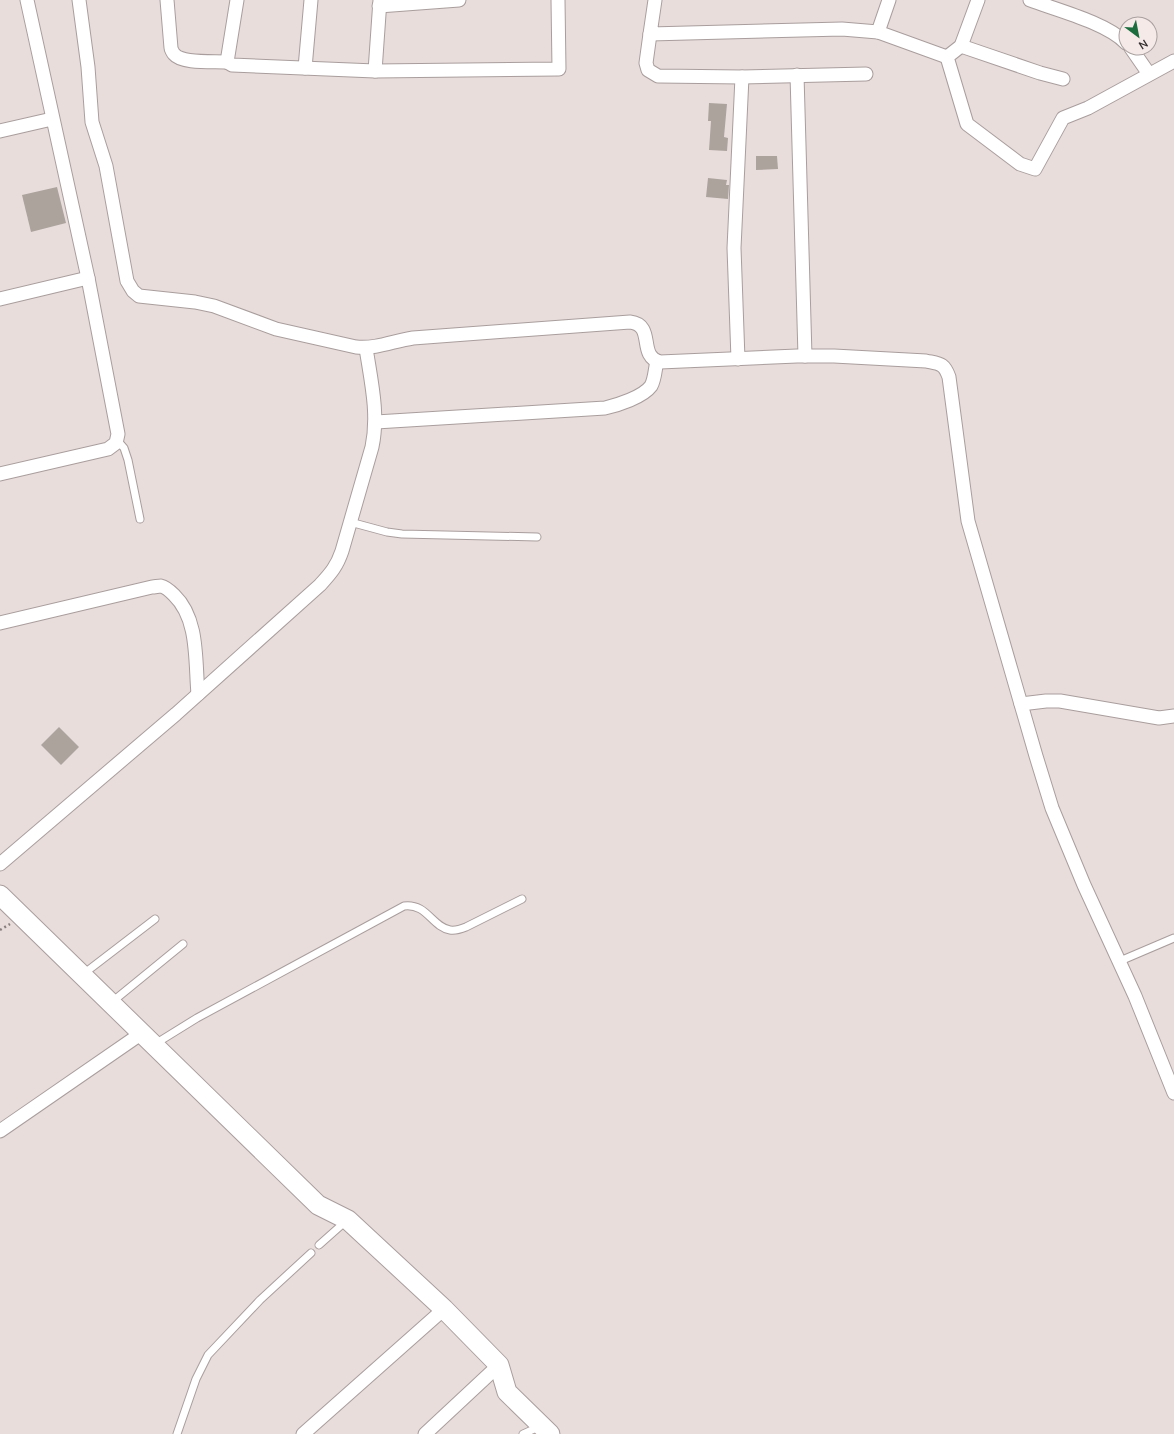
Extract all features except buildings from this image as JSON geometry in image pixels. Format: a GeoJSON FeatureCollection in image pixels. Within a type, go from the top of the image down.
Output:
{"type":"FeatureCollection","features":[{"type":"Feature","properties":{"kind":"main road"},"geometry":{"type":"LineString","coordinates":[[0,895],[318,1204],[348,1220],[444,1309],[499,1365],[507,1392],[546,1430]]}},
{"type":"Feature","properties":{"kind":"street"},"geometry":{"type":"LineString","coordinates":[[0,474],[108,449],[116,443],[118,434],[88,278],[27,0]]}},
{"type":"Feature","properties":{"kind":"street"},"geometry":{"type":"LineString","coordinates":[[79,0],[88,67],[92,122],[106,166],[127,280],[133,291],[139,296],[195,302],[214,306],[276,329],[366,348],[376,348],[398,340],[412,338],[630,322],[636,323],[642,327],[650,356],[656,361],[678,362],[834,356],[926,361],[938,363],[946,368],[949,377],[968,521],[1052,808],[1084,885],[1120,961],[1174,1093]]}},
{"type":"Feature","properties":{"kind":"street"},"geometry":{"type":"LineString","coordinates":[[168,0],[171,48],[174,54],[180,59],[227,62],[232,65],[375,70],[559,69],[558,0]]}},
{"type":"Feature","properties":{"kind":"street"},"geometry":{"type":"LineString","coordinates":[[227,62],[236,0]]}},
{"type":"Feature","properties":{"kind":"street"},"geometry":{"type":"LineString","coordinates":[[305,68],[311,0]]}},
{"type":"Feature","properties":{"kind":"street"},"geometry":{"type":"LineString","coordinates":[[375,70],[379,3],[459,0]]}},
{"type":"Feature","properties":{"kind":"street"},"geometry":{"type":"LineString","coordinates":[[655,0],[646,63],[648,70],[658,76],[742,77],[866,74]]}},
{"type":"Feature","properties":{"kind":"street"},"geometry":{"type":"LineString","coordinates":[[878,32],[889,0]]}},
{"type":"Feature","properties":{"kind":"street"},"geometry":{"type":"LineString","coordinates":[[947,57],[961,46],[978,0]]}},
{"type":"Feature","properties":{"kind":"street"},"geometry":{"type":"LineString","coordinates":[[1030,0],[1100,26],[1118,36]]}},
{"type":"Feature","properties":{"kind":"street"},"geometry":{"type":"LineString","coordinates":[[650,34],[842,29],[878,32],[947,57]]}},
{"type":"Feature","properties":{"kind":"street"},"geometry":{"type":"LineString","coordinates":[[961,46],[1040,73],[1063,78]]}},
{"type":"Feature","properties":{"kind":"street"},"geometry":{"type":"LineString","coordinates":[[1137,56],[1150,74]]}},
{"type":"Feature","properties":{"kind":"street"},"geometry":{"type":"LineString","coordinates":[[947,57],[967,124],[1020,164],[1035,169],[1063,118],[1088,108],[1174,61]]}},
{"type":"Feature","properties":{"kind":"street"},"geometry":{"type":"LineString","coordinates":[[797,75],[805,356]]}},
{"type":"Feature","properties":{"kind":"street"},"geometry":{"type":"LineString","coordinates":[[738,359],[734,248],[742,77]]}},
{"type":"Feature","properties":{"kind":"street"},"geometry":{"type":"LineString","coordinates":[[0,131],[52,119]]}},
{"type":"Feature","properties":{"kind":"street"},"geometry":{"type":"LineString","coordinates":[[0,299],[88,278]]}},
{"type":"Feature","properties":{"kind":"street"},"geometry":{"type":"LineString","coordinates":[[0,864],[198,694],[320,585],[338,564],[376,431],[366,348]]}},
{"type":"Feature","properties":{"kind":"street"},"geometry":{"type":"LineString","coordinates":[[376,422],[605,408],[628,400],[647,390],[654,380],[656,361]]}},
{"type":"Feature","properties":{"kind":"street"},"geometry":{"type":"LineString","coordinates":[[0,623],[152,587],[162,586],[168,589],[176,597],[186,611],[192,625],[198,694]]}},
{"type":"Feature","properties":{"kind":"street"},"geometry":{"type":"LineString","coordinates":[[1021,704],[1060,701],[1159,718],[1174,716]]}},
{"type":"Feature","properties":{"kind":"street"},"geometry":{"type":"LineString","coordinates":[[0,1130],[148,1039]]}},
{"type":"Feature","properties":{"kind":"street"},"geometry":{"type":"LineString","coordinates":[[303,1434],[444,1309]]}},
{"type":"Feature","properties":{"kind":"street"},"geometry":{"type":"LineString","coordinates":[[425,1434],[499,1365]]}},
{"type":"Feature","properties":{"kind":"lane"},"geometry":{"type":"LineString","coordinates":[[116,440],[124,448],[128,460],[140,519]]}},
{"type":"Feature","properties":{"kind":"lane"},"geometry":{"type":"LineString","coordinates":[[350,522],[387,532],[402,534],[537,537]]}},
{"type":"Feature","properties":{"kind":"lane"},"geometry":{"type":"LineString","coordinates":[[148,1039],[197,1018],[404,906],[411,905],[423,910],[443,928],[457,930],[522,899]]}},
{"type":"Feature","properties":{"kind":"lane"},"geometry":{"type":"LineString","coordinates":[[82,975],[155,919]]}},
{"type":"Feature","properties":{"kind":"lane"},"geometry":{"type":"LineString","coordinates":[[1120,961],[1174,938]]}},
{"type":"Feature","properties":{"kind":"lane"},"geometry":{"type":"LineString","coordinates":[[110,1003],[182,944]]}},
{"type":"Feature","properties":{"kind":"lane"},"geometry":{"type":"LineString","coordinates":[[319,1245],[348,1220]]}},
{"type":"Feature","properties":{"kind":"lane"},"geometry":{"type":"LineString","coordinates":[[177,1434],[196,1379],[208,1355],[260,1300],[311,1253]]}},
{"type":"Feature","properties":{"kind":"lane"},"geometry":{"type":"LineString","coordinates":[[523,1434],[546,1430]]}}]}
